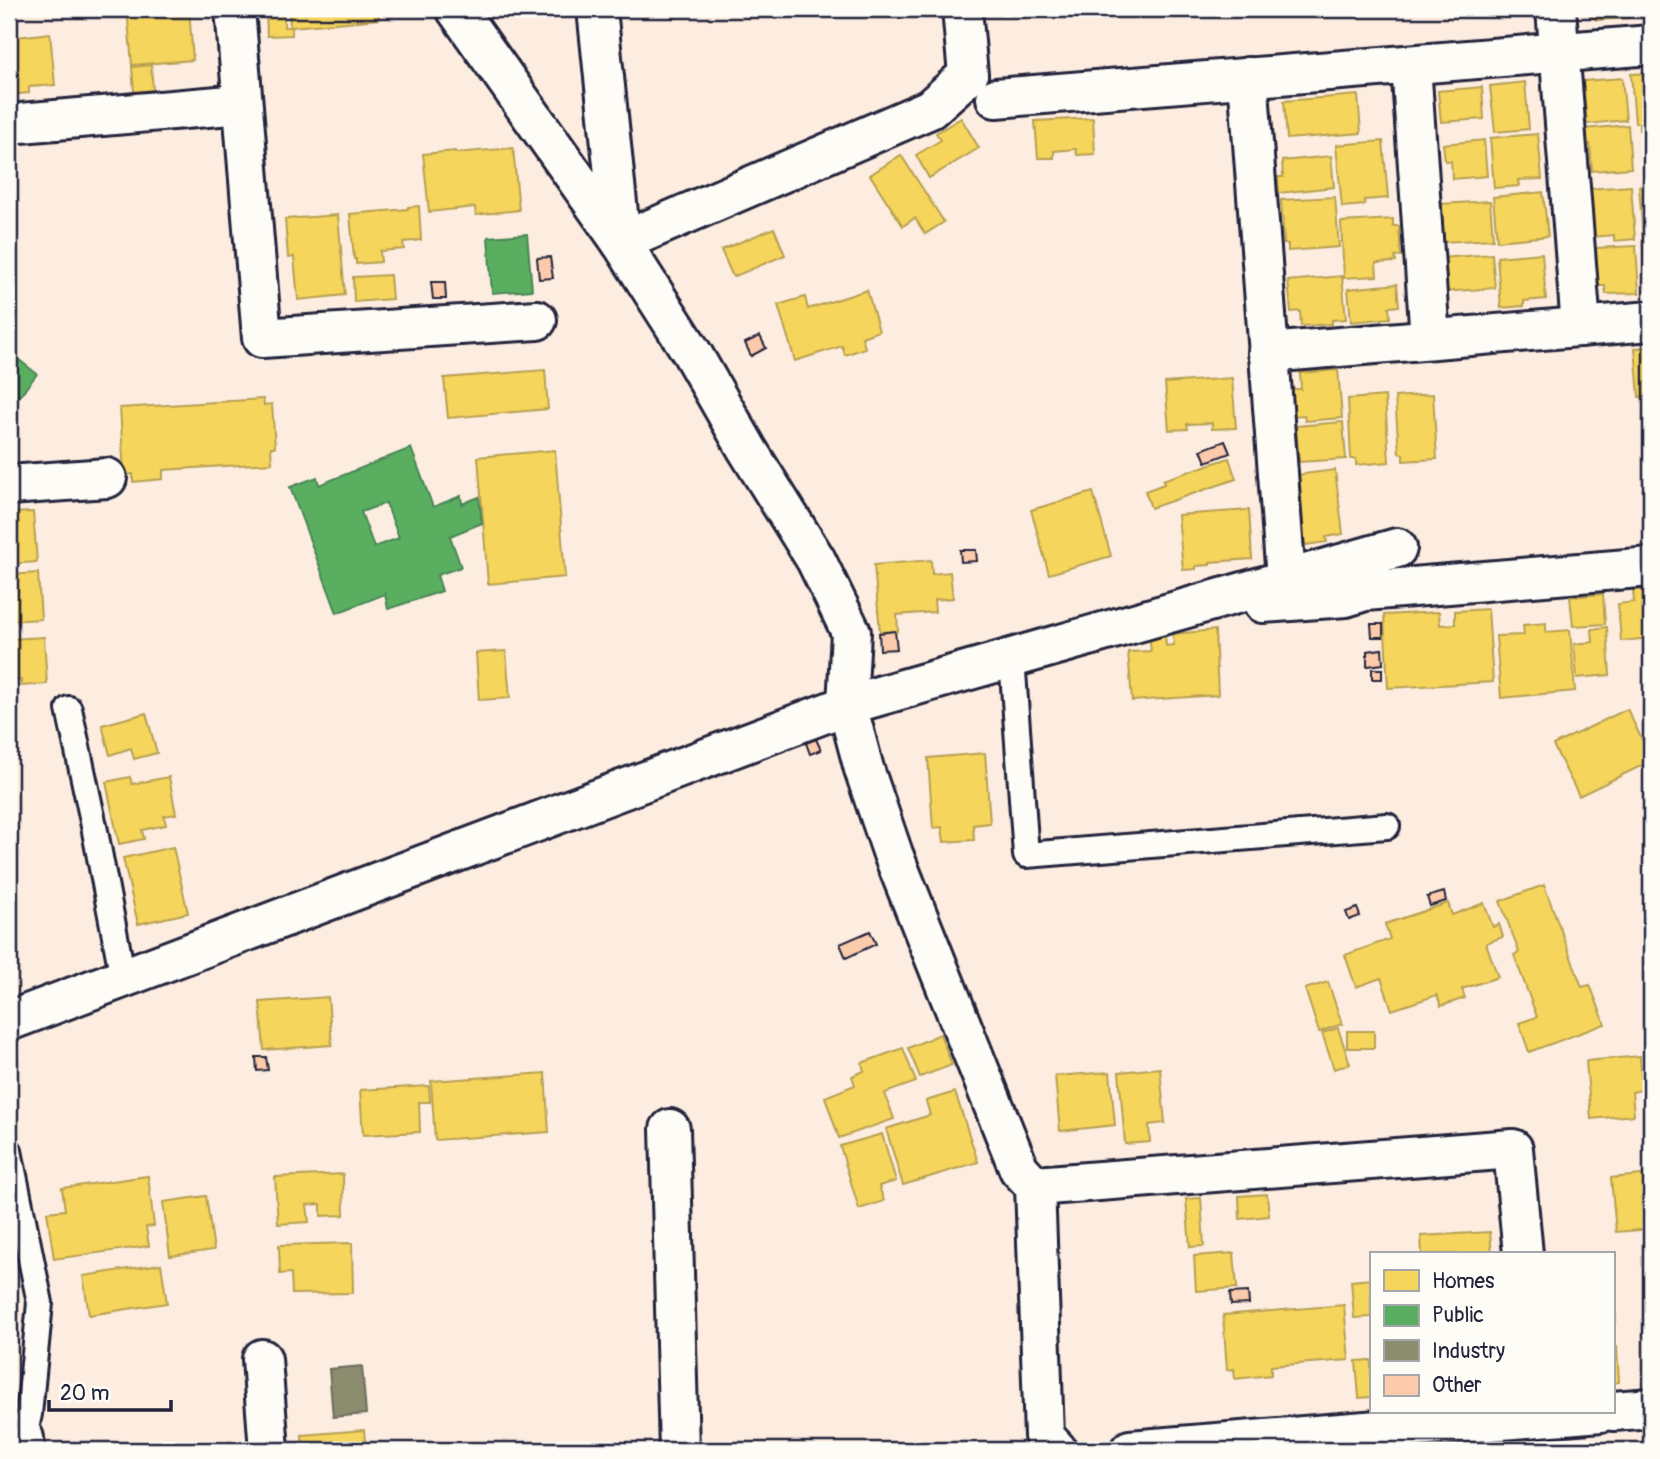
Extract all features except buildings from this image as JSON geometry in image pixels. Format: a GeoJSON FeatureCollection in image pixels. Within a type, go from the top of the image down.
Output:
{"type":"FeatureCollection","features":[{"type":"Feature","properties":{"kind":"street"},"geometry":{"type":"LineString","coordinates":[[235,9],[262,338],[537,320]]}},
{"type":"Feature","properties":{"kind":"street"},"geometry":{"type":"LineString","coordinates":[[456,9],[621,242],[692,353],[747,449],[816,559],[851,632],[847,705],[864,769],[894,854],[1019,1169],[1035,1186],[1044,1436],[1057,1450]]}},
{"type":"Feature","properties":{"kind":"street"},"geometry":{"type":"LineString","coordinates":[[597,9],[621,242]]}},
{"type":"Feature","properties":{"kind":"street"},"geometry":{"type":"LineString","coordinates":[[621,242],[930,109],[968,75],[962,9]]}},
{"type":"Feature","properties":{"kind":"street"},"geometry":{"type":"LineString","coordinates":[[1556,9],[1581,327]]}},
{"type":"Feature","properties":{"kind":"street"},"geometry":{"type":"LineString","coordinates":[[996,98],[1651,45]]}},
{"type":"Feature","properties":{"kind":"street"},"geometry":{"type":"LineString","coordinates":[[1411,65],[1430,339]]}},
{"type":"Feature","properties":{"kind":"street"},"geometry":{"type":"LineString","coordinates":[[1248,77],[1286,579]]}},
{"type":"Feature","properties":{"kind":"street"},"geometry":{"type":"LineString","coordinates":[[9,124],[242,104]]}},
{"type":"Feature","properties":{"kind":"street"},"geometry":{"type":"LineString","coordinates":[[1268,353],[1651,321]]}},
{"type":"Feature","properties":{"kind":"street"},"geometry":{"type":"LineString","coordinates":[[9,485],[107,478]]}},
{"type":"Feature","properties":{"kind":"street"},"geometry":{"type":"LineString","coordinates":[[9,1021],[847,705],[1397,548]]}},
{"type":"Feature","properties":{"kind":"street"},"geometry":{"type":"LineString","coordinates":[[1191,607],[1346,597],[1365,591],[1651,567]]}},
{"type":"Feature","properties":{"kind":"street"},"geometry":{"type":"LineString","coordinates":[[670,1129],[679,1450]]}},
{"type":"Feature","properties":{"kind":"street"},"geometry":{"type":"LineString","coordinates":[[1035,1186],[1513,1149],[1523,1252]]}},
{"type":"Feature","properties":{"kind":"street"},"geometry":{"type":"LineString","coordinates":[[262,1359],[269,1450]]}},
{"type":"Feature","properties":{"kind":"street"},"geometry":{"type":"LineString","coordinates":[[1614,1411],[1651,1408]]}},
{"type":"Feature","properties":{"kind":"street"},"geometry":{"type":"LineString","coordinates":[[1130,1450],[1538,1414]]}},
{"type":"Feature","properties":{"kind":"lane"},"geometry":{"type":"LineString","coordinates":[[1012,658],[1026,855],[1387,826]]}},
{"type":"Feature","properties":{"kind":"lane"},"geometry":{"type":"LineString","coordinates":[[69,709],[123,978]]}},
{"type":"Feature","properties":{"kind":"lane"},"geometry":{"type":"LineString","coordinates":[[9,1151],[40,1303],[29,1414],[19,1440]]}}]}
